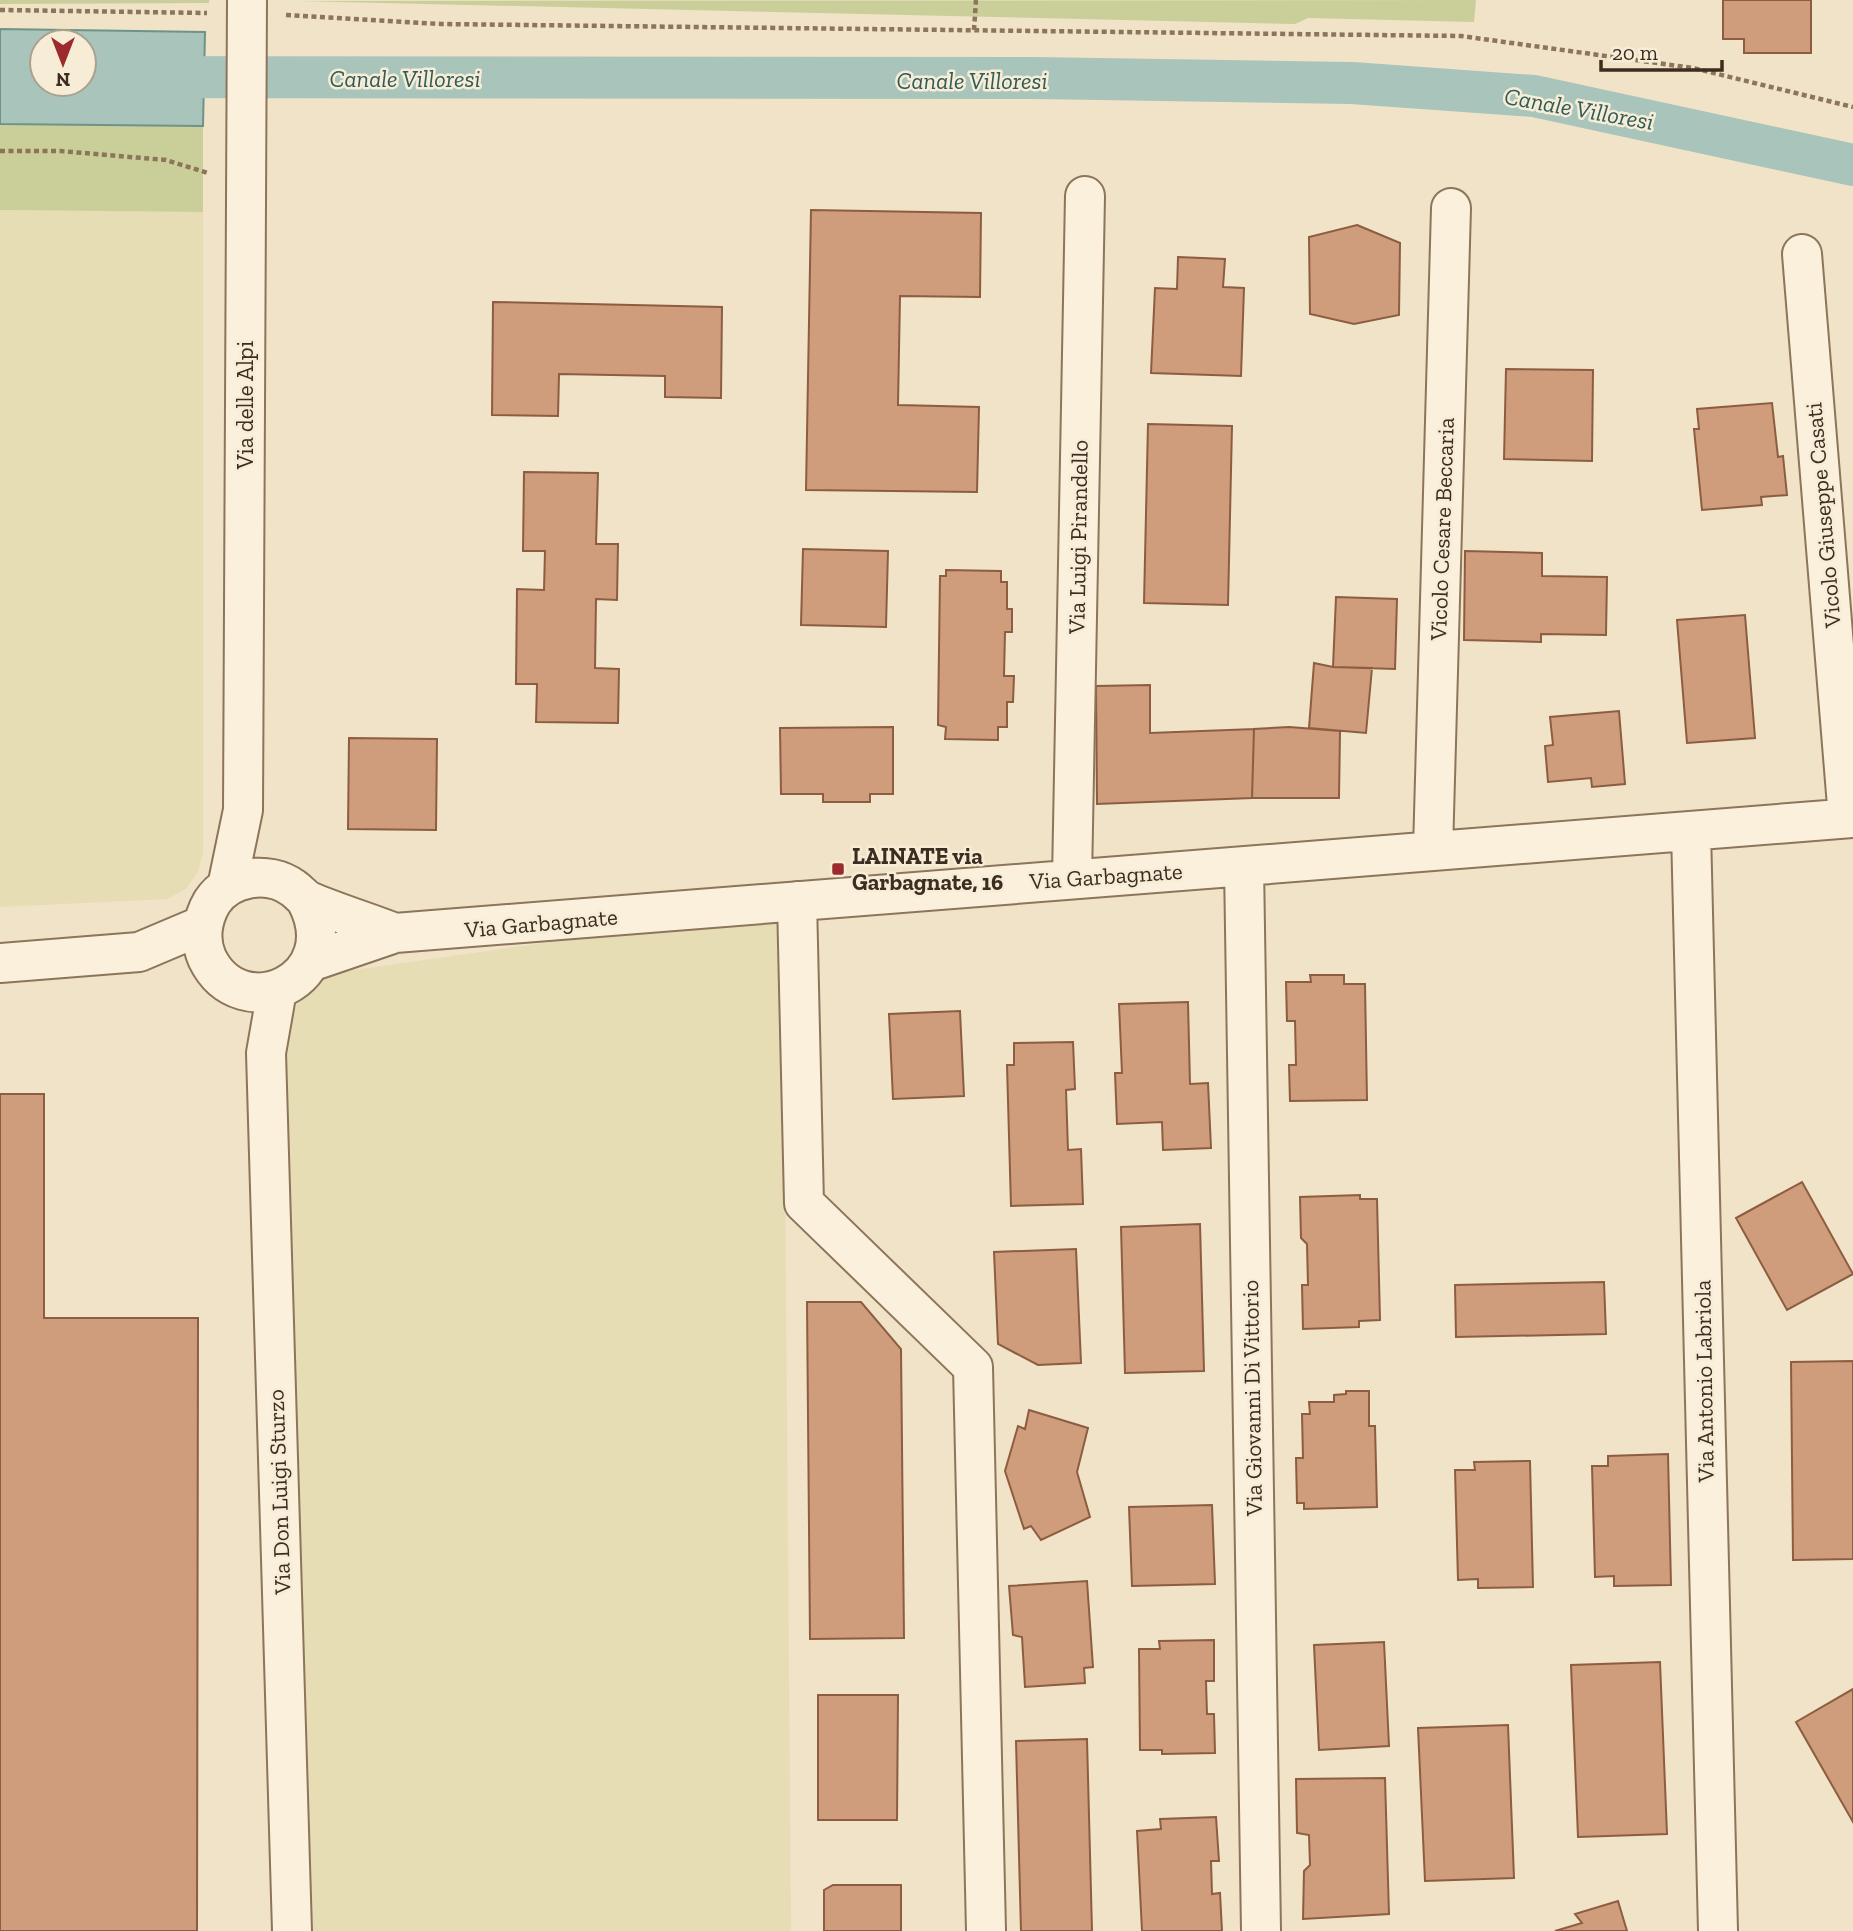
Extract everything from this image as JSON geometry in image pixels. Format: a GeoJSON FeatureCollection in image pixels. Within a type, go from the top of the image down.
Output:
{"type":"FeatureCollection","features":[{"type":"Feature","properties":{"kind":"street","name":"Via delle Alpi"},"geometry":{"type":"LineString","coordinates":[[227,887],[243,810],[247,14]]}},
{"type":"Feature","properties":{"kind":"street","name":"Via Luigi Pirandello"},"geometry":{"type":"LineString","coordinates":[[1072,879],[1084,196]]}},
{"type":"Feature","properties":{"kind":"street","name":"Vicolo Cesare Beccaria"},"geometry":{"type":"LineString","coordinates":[[1433,850],[1451,208]]}},
{"type":"Feature","properties":{"kind":"street","name":"Vicolo Giuseppe Casati"},"geometry":{"type":"LineString","coordinates":[[1802,254],[1850,818]]}},
{"type":"Feature","properties":{"kind":"street","name":"Via delle Alpi"},"geometry":{"type":"LineString","coordinates":[[243,810],[292,890]]}},
{"type":"Feature","properties":{"kind":"street","name":"Via Garbagnate"},"geometry":{"type":"LineString","coordinates":[[310,962],[395,933],[1850,818]]}},
{"type":"Feature","properties":{"kind":"street","name":"Via Antonio Labriola"},"geometry":{"type":"LineString","coordinates":[[1691,831],[1717,1931]]}},
{"type":"Feature","properties":{"kind":"street","name":"Via Giovanni Di Vittorio"},"geometry":{"type":"LineString","coordinates":[[1244,866],[1261,1931]]}},
{"type":"Feature","properties":{"kind":"street"},"geometry":{"type":"LineString","coordinates":[[261,877],[292,890],[314,915],[317,931],[316,947],[302,974],[290,984],[259,990],[224,980],[211,966],[202,940],[207,911],[216,897],[227,887],[243,879],[261,877]]}},
{"type":"Feature","properties":{"kind":"street","name":"Via Garbagnate"},"geometry":{"type":"LineString","coordinates":[[292,890],[395,933]]}},
{"type":"Feature","properties":{"kind":"street"},"geometry":{"type":"LineString","coordinates":[[797,901],[804,1203],[973,1367],[986,1931]]}},
{"type":"Feature","properties":{"kind":"street"},"geometry":{"type":"LineString","coordinates":[[139,952],[203,925]]}},
{"type":"Feature","properties":{"kind":"street"},"geometry":{"type":"LineString","coordinates":[[0,963],[139,952],[211,966]]}},
{"type":"Feature","properties":{"kind":"street","name":"Via Don Luigi Sturzo"},"geometry":{"type":"LineString","coordinates":[[259,990],[266,1053],[292,1931]]}},
{"type":"Feature","properties":{"kind":"path"},"geometry":{"type":"LineString","coordinates":[[974,30],[976,0]]}},
{"type":"Feature","properties":{"kind":"path"},"geometry":{"type":"LineString","coordinates":[[0,9],[247,14],[441,24],[1461,36],[1693,68],[1853,107]]}},
{"type":"Feature","properties":{"kind":"path"},"geometry":{"type":"LineString","coordinates":[[0,151],[60,152],[166,160],[216,174]]}},
{"type":"Feature","properties":{"kind":"shaded area"},"geometry":{"type":"Polygon","coordinates":[[[0,210],[203,212],[203,853],[198,872],[186,889],[167,899],[0,907],[0,210]]]}},
{"type":"Feature","properties":{"kind":"shaded area"},"geometry":{"type":"Polygon","coordinates":[[[783,909],[791,1931],[307,1931],[286,1025],[297,1004],[312,987],[332,973],[783,909]]]}},
{"type":"Feature","properties":{"kind":"green space"},"geometry":{"type":"Polygon","coordinates":[[[0,0],[209,0],[209,3],[0,4],[0,0]]]}},
{"type":"Feature","properties":{"kind":"green space"},"geometry":{"type":"Polygon","coordinates":[[[1476,0],[1474,22],[1308,18],[1295,24],[298,1],[1476,0]]]}},
{"type":"Feature","properties":{"kind":"green space"},"geometry":{"type":"Polygon","coordinates":[[[0,124],[203,126],[203,212],[0,210],[0,124]]]}},
{"type":"Feature","properties":{"kind":"water"},"geometry":{"type":"Polygon","coordinates":[[[0,29],[28,29],[28,98],[98,98],[98,30],[205,32],[203,126],[0,124],[0,29]]]}},
{"type":"Feature","properties":{"kind":"building"},"geometry":{"type":"Polygon","coordinates":[[[1723,0],[1811,0],[1811,53],[1744,53],[1744,39],[1723,39],[1723,0]]]}},
{"type":"Feature","properties":{"kind":"building"},"geometry":{"type":"Polygon","coordinates":[[[811,210],[981,213],[980,297],[900,296],[898,405],[979,407],[977,492],[806,490],[811,210]]]}},
{"type":"Feature","properties":{"kind":"building"},"geometry":{"type":"Polygon","coordinates":[[[1357,225],[1400,243],[1399,315],[1354,324],[1310,314],[1309,237],[1357,225]]]}},
{"type":"Feature","properties":{"kind":"building"},"geometry":{"type":"Polygon","coordinates":[[[1178,257],[1225,259],[1223,287],[1244,288],[1241,376],[1151,373],[1155,288],[1177,289],[1178,257]]]}},
{"type":"Feature","properties":{"kind":"building"},"geometry":{"type":"Polygon","coordinates":[[[493,302],[722,307],[721,398],[665,397],[665,376],[559,374],[558,416],[492,415],[493,302]]]}},
{"type":"Feature","properties":{"kind":"building"},"geometry":{"type":"Polygon","coordinates":[[[1506,369],[1593,370],[1592,461],[1504,459],[1506,369]]]}},
{"type":"Feature","properties":{"kind":"building"},"geometry":{"type":"Polygon","coordinates":[[[1772,403],[1778,457],[1783,456],[1787,495],[1761,497],[1762,505],[1702,510],[1694,429],[1699,429],[1697,409],[1772,403]]]}},
{"type":"Feature","properties":{"kind":"building"},"geometry":{"type":"Polygon","coordinates":[[[1148,424],[1232,426],[1228,605],[1144,603],[1148,424]]]}},
{"type":"Feature","properties":{"kind":"building"},"geometry":{"type":"Polygon","coordinates":[[[524,472],[598,473],[596,544],[618,544],[617,600],[596,599],[595,668],[619,669],[618,723],[536,722],[537,684],[516,684],[517,589],[544,590],[545,551],[523,551],[524,472]]]}},
{"type":"Feature","properties":{"kind":"building"},"geometry":{"type":"Polygon","coordinates":[[[803,549],[888,551],[886,627],[801,625],[803,549]]]}},
{"type":"Feature","properties":{"kind":"building"},"geometry":{"type":"Polygon","coordinates":[[[1465,551],[1542,553],[1542,576],[1607,577],[1606,635],[1541,634],[1541,642],[1464,640],[1465,551]]]}},
{"type":"Feature","properties":{"kind":"building"},"geometry":{"type":"Polygon","coordinates":[[[946,570],[1001,571],[1001,582],[1007,582],[1007,609],[1012,609],[1012,632],[1005,632],[1004,676],[1014,676],[1013,702],[1007,702],[1007,727],[998,727],[998,740],[945,739],[946,727],[938,725],[940,576],[946,576],[946,570]]]}},
{"type":"Feature","properties":{"kind":"building"},"geometry":{"type":"Polygon","coordinates":[[[1336,597],[1397,599],[1395,669],[1333,667],[1336,597]]]}},
{"type":"Feature","properties":{"kind":"building"},"geometry":{"type":"Polygon","coordinates":[[[1745,615],[1755,738],[1687,743],[1677,620],[1745,615]]]}},
{"type":"Feature","properties":{"kind":"building"},"geometry":{"type":"Polygon","coordinates":[[[1314,663],[1333,667],[1372,668],[1366,733],[1309,728],[1314,663]]]}},
{"type":"Feature","properties":{"kind":"building"},"geometry":{"type":"Polygon","coordinates":[[[1150,685],[1150,733],[1254,729],[1252,798],[1097,804],[1096,686],[1150,685]]]}},
{"type":"Feature","properties":{"kind":"building"},"geometry":{"type":"Polygon","coordinates":[[[1619,711],[1625,784],[1592,787],[1591,778],[1548,782],[1545,746],[1553,745],[1550,717],[1619,711]]]}},
{"type":"Feature","properties":{"kind":"building"},"geometry":{"type":"Polygon","coordinates":[[[893,727],[893,794],[870,794],[870,802],[823,802],[823,794],[781,794],[780,728],[893,727]]]}},
{"type":"Feature","properties":{"kind":"building"},"geometry":{"type":"Polygon","coordinates":[[[1289,727],[1340,731],[1339,798],[1252,798],[1254,729],[1289,727]]]}},
{"type":"Feature","properties":{"kind":"building"},"geometry":{"type":"Polygon","coordinates":[[[349,738],[437,739],[436,830],[348,829],[349,738]]]}},
{"type":"Feature","properties":{"kind":"building"},"geometry":{"type":"Polygon","coordinates":[[[1310,975],[1344,975],[1344,984],[1365,984],[1367,1100],[1290,1101],[1289,1065],[1296,1065],[1295,1021],[1287,1021],[1286,982],[1311,982],[1310,975]]]}},
{"type":"Feature","properties":{"kind":"building"},"geometry":{"type":"Polygon","coordinates":[[[1188,1002],[1190,1084],[1208,1083],[1211,1148],[1163,1150],[1162,1122],[1117,1124],[1115,1073],[1122,1073],[1119,1004],[1188,1002]]]}},
{"type":"Feature","properties":{"kind":"building"},"geometry":{"type":"Polygon","coordinates":[[[960,1011],[964,1096],[893,1099],[889,1014],[960,1011]]]}},
{"type":"Feature","properties":{"kind":"building"},"geometry":{"type":"Polygon","coordinates":[[[1073,1042],[1075,1089],[1066,1090],[1068,1150],[1081,1149],[1083,1204],[1011,1206],[1007,1065],[1014,1065],[1014,1043],[1073,1042]]]}},
{"type":"Feature","properties":{"kind":"building"},"geometry":{"type":"Polygon","coordinates":[[[0,1094],[44,1094],[44,1318],[198,1318],[197,1931],[0,1931],[0,1094]]]}},
{"type":"Feature","properties":{"kind":"building"},"geometry":{"type":"Polygon","coordinates":[[[1802,1182],[1853,1274],[1787,1310],[1736,1218],[1802,1182]]]}},
{"type":"Feature","properties":{"kind":"building"},"geometry":{"type":"Polygon","coordinates":[[[1360,1195],[1360,1199],[1377,1199],[1380,1320],[1359,1321],[1359,1327],[1303,1329],[1302,1285],[1308,1285],[1307,1244],[1301,1238],[1300,1197],[1360,1195]]]}},
{"type":"Feature","properties":{"kind":"building"},"geometry":{"type":"Polygon","coordinates":[[[1200,1224],[1204,1371],[1125,1373],[1121,1227],[1200,1224]]]}},
{"type":"Feature","properties":{"kind":"building"},"geometry":{"type":"Polygon","coordinates":[[[1076,1249],[1081,1363],[1038,1365],[998,1344],[994,1252],[1076,1249]]]}},
{"type":"Feature","properties":{"kind":"building"},"geometry":{"type":"Polygon","coordinates":[[[1604,1282],[1606,1334],[1456,1337],[1455,1285],[1604,1282]]]}},
{"type":"Feature","properties":{"kind":"building"},"geometry":{"type":"Polygon","coordinates":[[[807,1302],[861,1302],[901,1349],[904,1638],[810,1639],[807,1302]]]}},
{"type":"Feature","properties":{"kind":"building"},"geometry":{"type":"Polygon","coordinates":[[[1853,1361],[1853,1559],[1793,1560],[1791,1362],[1853,1361]]]}},
{"type":"Feature","properties":{"kind":"building"},"geometry":{"type":"Polygon","coordinates":[[[1346,1391],[1369,1391],[1369,1426],[1375,1426],[1377,1507],[1304,1509],[1304,1503],[1297,1503],[1296,1458],[1303,1458],[1302,1414],[1310,1414],[1309,1402],[1334,1402],[1334,1395],[1346,1394],[1346,1391]]]}},
{"type":"Feature","properties":{"kind":"building"},"geometry":{"type":"Polygon","coordinates":[[[1029,1410],[1088,1428],[1077,1472],[1090,1517],[1041,1540],[1031,1526],[1024,1529],[1005,1471],[1018,1426],[1025,1429],[1029,1410]]]}},
{"type":"Feature","properties":{"kind":"building"},"geometry":{"type":"Polygon","coordinates":[[[1668,1454],[1671,1585],[1614,1586],[1614,1576],[1595,1577],[1592,1466],[1608,1466],[1608,1456],[1668,1454]]]}},
{"type":"Feature","properties":{"kind":"building"},"geometry":{"type":"Polygon","coordinates":[[[1530,1461],[1533,1587],[1478,1588],[1478,1579],[1458,1580],[1455,1470],[1475,1470],[1474,1462],[1530,1461]]]}},
{"type":"Feature","properties":{"kind":"building"},"geometry":{"type":"Polygon","coordinates":[[[1212,1505],[1215,1584],[1132,1586],[1129,1507],[1212,1505]]]}},
{"type":"Feature","properties":{"kind":"building"},"geometry":{"type":"Polygon","coordinates":[[[1087,1581],[1093,1667],[1084,1668],[1085,1683],[1025,1687],[1022,1637],[1013,1635],[1009,1586],[1087,1581]]]}},
{"type":"Feature","properties":{"kind":"building"},"geometry":{"type":"Polygon","coordinates":[[[1214,1640],[1214,1681],[1206,1681],[1207,1714],[1214,1714],[1215,1753],[1162,1754],[1162,1750],[1140,1750],[1139,1649],[1160,1649],[1159,1641],[1214,1640]]]}},
{"type":"Feature","properties":{"kind":"building"},"geometry":{"type":"Polygon","coordinates":[[[1384,1642],[1389,1746],[1319,1750],[1314,1645],[1384,1642]]]}},
{"type":"Feature","properties":{"kind":"building"},"geometry":{"type":"Polygon","coordinates":[[[1660,1662],[1667,1834],[1578,1837],[1571,1665],[1660,1662]]]}},
{"type":"Feature","properties":{"kind":"building"},"geometry":{"type":"Polygon","coordinates":[[[1853,1689],[1853,1822],[1796,1722],[1853,1689]]]}},
{"type":"Feature","properties":{"kind":"building"},"geometry":{"type":"Polygon","coordinates":[[[818,1695],[898,1695],[897,1820],[818,1820],[818,1695]]]}},
{"type":"Feature","properties":{"kind":"building"},"geometry":{"type":"Polygon","coordinates":[[[1508,1725],[1514,1878],[1425,1881],[1418,1728],[1508,1725]]]}},
{"type":"Feature","properties":{"kind":"building"},"geometry":{"type":"Polygon","coordinates":[[[1087,1739],[1092,1931],[1021,1931],[1016,1741],[1087,1739]]]}},
{"type":"Feature","properties":{"kind":"building"},"geometry":{"type":"Polygon","coordinates":[[[1385,1778],[1389,1914],[1303,1919],[1304,1871],[1310,1865],[1309,1835],[1297,1833],[1296,1779],[1385,1778]]]}},
{"type":"Feature","properties":{"kind":"building"},"geometry":{"type":"Polygon","coordinates":[[[1216,1817],[1219,1861],[1211,1861],[1212,1894],[1220,1893],[1222,1931],[1142,1931],[1137,1831],[1161,1829],[1160,1819],[1216,1817]]]}},
{"type":"Feature","properties":{"kind":"building"},"geometry":{"type":"Polygon","coordinates":[[[833,1885],[901,1885],[901,1931],[824,1931],[824,1890],[833,1885]]]}},
{"type":"Feature","properties":{"kind":"building"},"geometry":{"type":"Polygon","coordinates":[[[1618,1901],[1627,1931],[1555,1931],[1582,1923],[1575,1914],[1618,1901]]]}},
{"type":"Feature","properties":{"kind":"waterway","name":"Canale Villoresi"},"geometry":{"type":"LineString","coordinates":[[98,77],[1035,78],[1352,83],[1534,96],[1853,165]]}},
{"type":"Feature","properties":{"kind":"place","name":"LAINATE via Garbagnate, 16"},"geometry":{"type":"Point","coordinates":[838,869]}}]}
